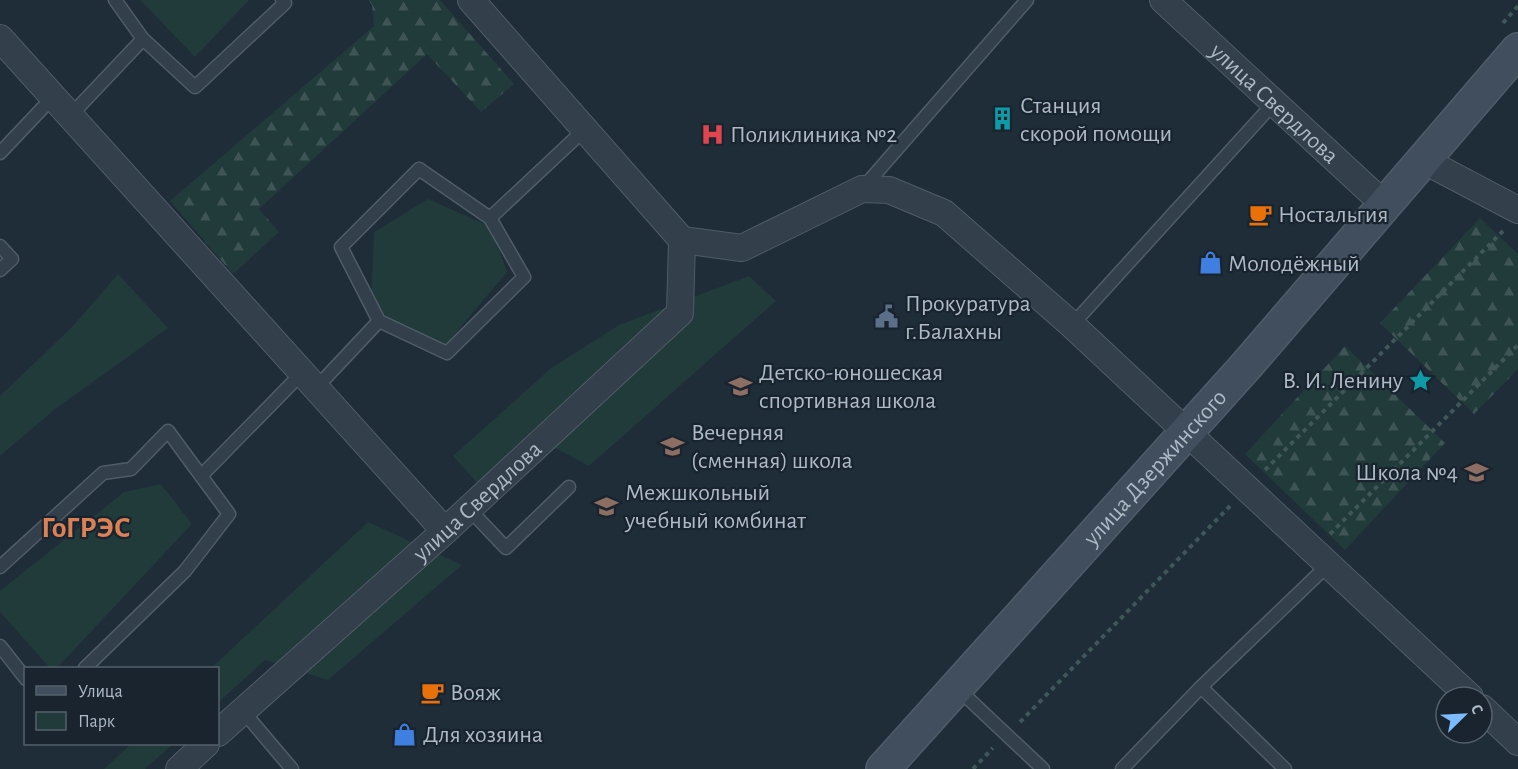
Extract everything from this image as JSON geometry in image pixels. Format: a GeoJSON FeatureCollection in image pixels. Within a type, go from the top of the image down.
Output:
{"type":"FeatureCollection","features":[{"type":"Feature","properties":{"kind":"main road","name":"улица Дзержинского"},"geometry":{"type":"LineString","coordinates":[[883,769],[1386,206],[1518,50]]}},
{"type":"Feature","properties":{"kind":"street"},"geometry":{"type":"LineString","coordinates":[[471,0],[682,240],[742,248],[862,189],[889,190],[944,213],[1187,430],[1457,685]]}},
{"type":"Feature","properties":{"kind":"street","name":"улица Свердлова"},"geometry":{"type":"LineString","coordinates":[[1162,0],[1386,206]]}},
{"type":"Feature","properties":{"kind":"street"},"geometry":{"type":"LineString","coordinates":[[0,38],[445,531]]}},
{"type":"Feature","properties":{"kind":"street"},"geometry":{"type":"LineString","coordinates":[[1423,160],[1514,217]]}},
{"type":"Feature","properties":{"kind":"street","name":"улица Свердлова"},"geometry":{"type":"LineString","coordinates":[[219,732],[445,531],[680,313],[682,240]]}},
{"type":"Feature","properties":{"kind":"street"},"geometry":{"type":"LineString","coordinates":[[1494,719],[1518,742]]}},
{"type":"Feature","properties":{"kind":"street"},"geometry":{"type":"LineString","coordinates":[[179,769],[205,745]]}},
{"type":"Feature","properties":{"kind":"lane"},"geometry":{"type":"LineString","coordinates":[[115,0],[143,39],[195,87],[285,3],[282,0]]}},
{"type":"Feature","properties":{"kind":"lane"},"geometry":{"type":"LineString","coordinates":[[862,189],[1027,0]]}},
{"type":"Feature","properties":{"kind":"lane"},"geometry":{"type":"LineString","coordinates":[[70,116],[143,39]]}},
{"type":"Feature","properties":{"kind":"lane"},"geometry":{"type":"LineString","coordinates":[[0,153],[53,97]]}},
{"type":"Feature","properties":{"kind":"lane"},"geometry":{"type":"LineString","coordinates":[[1072,325],[1274,103]]}},
{"type":"Feature","properties":{"kind":"lane"},"geometry":{"type":"LineString","coordinates":[[490,218],[584,130]]}},
{"type":"Feature","properties":{"kind":"lane"},"geometry":{"type":"LineString","coordinates":[[419,169],[490,218],[524,277],[447,353],[379,321],[341,247],[419,169]]}},
{"type":"Feature","properties":{"kind":"lane"},"geometry":{"type":"LineString","coordinates":[[0,246],[12,259],[0,270]]}},
{"type":"Feature","properties":{"kind":"lane"},"geometry":{"type":"LineString","coordinates":[[201,476],[379,321]]}},
{"type":"Feature","properties":{"kind":"lane"},"geometry":{"type":"LineString","coordinates":[[0,567],[103,473],[131,469],[168,431],[229,514],[185,571],[87,667]]}},
{"type":"Feature","properties":{"kind":"lane"},"geometry":{"type":"LineString","coordinates":[[469,509],[506,548],[569,488]]}},
{"type":"Feature","properties":{"kind":"lane"},"geometry":{"type":"LineString","coordinates":[[1122,769],[1202,687],[1321,556]]}},
{"type":"Feature","properties":{"kind":"lane"},"geometry":{"type":"LineString","coordinates":[[2,652],[24,677]]}},
{"type":"Feature","properties":{"kind":"lane"},"geometry":{"type":"LineString","coordinates":[[957,687],[1043,769]]}},
{"type":"Feature","properties":{"kind":"lane"},"geometry":{"type":"LineString","coordinates":[[1202,687],[1285,769]]}},
{"type":"Feature","properties":{"kind":"lane"},"geometry":{"type":"LineString","coordinates":[[242,710],[292,769]]}},
{"type":"Feature","properties":{"kind":"path"},"geometry":{"type":"LineString","coordinates":[[973,769],[1514,217]]}},
{"type":"Feature","properties":{"kind":"path"},"geometry":{"type":"LineString","coordinates":[[1321,556],[1518,345]]}},
{"type":"Feature","properties":{"kind":"green space"},"geometry":{"type":"Polygon","coordinates":[[[140,0],[249,0],[195,57],[140,0]]]}},
{"type":"Feature","properties":{"kind":"green space"},"geometry":{"type":"Polygon","coordinates":[[[368,0],[440,0],[514,84],[481,112],[427,54],[259,209],[279,232],[233,274],[170,201],[374,26],[372,5],[368,0]]]}},
{"type":"Feature","properties":{"kind":"green space"},"geometry":{"type":"Polygon","coordinates":[[[428,199],[491,227],[507,272],[439,353],[371,306],[374,232],[428,199]]]}},
{"type":"Feature","properties":{"kind":"green space"},"geometry":{"type":"Polygon","coordinates":[[[1480,218],[1518,254],[1518,369],[1474,414],[1380,323],[1480,218]]]}},
{"type":"Feature","properties":{"kind":"green space"},"geometry":{"type":"Polygon","coordinates":[[[118,274],[168,328],[54,410],[0,456],[0,396],[73,326],[118,274]]]}},
{"type":"Feature","properties":{"kind":"green space"},"geometry":{"type":"Polygon","coordinates":[[[749,276],[776,301],[589,466],[535,437],[481,487],[453,456],[550,369],[619,325],[749,276]]]}},
{"type":"Feature","properties":{"kind":"green space"},"geometry":{"type":"Polygon","coordinates":[[[1345,346],[1445,443],[1345,550],[1245,454],[1345,346]]]}},
{"type":"Feature","properties":{"kind":"green space"},"geometry":{"type":"Polygon","coordinates":[[[161,484],[192,524],[58,667],[49,667],[0,612],[0,591],[124,492],[161,484]]]}},
{"type":"Feature","properties":{"kind":"green space"},"geometry":{"type":"Polygon","coordinates":[[[368,522],[462,565],[328,680],[265,660],[219,702],[219,667],[212,667],[368,522]]]}},
{"type":"Feature","properties":{"kind":"green space"},"geometry":{"type":"Polygon","coordinates":[[[130,745],[172,745],[145,769],[104,769],[130,745]]]}},
{"type":"Feature","properties":{"kind":"place","name":"Станция скорой помощи"},"geometry":{"type":"Point","coordinates":[1002,119]}},
{"type":"Feature","properties":{"kind":"place","name":"Поликлиника №2"},"geometry":{"type":"Point","coordinates":[712,134]}},
{"type":"Feature","properties":{"kind":"place","name":"Ностальгия"},"geometry":{"type":"Point","coordinates":[1260,214]}},
{"type":"Feature","properties":{"kind":"place","name":"Молодёжный"},"geometry":{"type":"Point","coordinates":[1210,263]}},
{"type":"Feature","properties":{"kind":"place","name":"Прокуратура г.Балахны"},"geometry":{"type":"Point","coordinates":[887,317]}},
{"type":"Feature","properties":{"kind":"place","name":"В. И. Ленину"},"geometry":{"type":"Point","coordinates":[1421,380]}},
{"type":"Feature","properties":{"kind":"place","name":"Детско-юношеская спортивная школа"},"geometry":{"type":"Point","coordinates":[741,386]}},
{"type":"Feature","properties":{"kind":"place","name":"Вечерняя (сменная) школа"},"geometry":{"type":"Point","coordinates":[673,446]}},
{"type":"Feature","properties":{"kind":"place","name":"Школа №4"},"geometry":{"type":"Point","coordinates":[1476,472]}},
{"type":"Feature","properties":{"kind":"place","name":"Межшкольный учебный комбинат"},"geometry":{"type":"Point","coordinates":[607,506]}},
{"type":"Feature","properties":{"kind":"place","name":"Вояж"},"geometry":{"type":"Point","coordinates":[432,692]}},
{"type":"Feature","properties":{"kind":"place","name":"Для хозяина"},"geometry":{"type":"Point","coordinates":[405,734]}},
{"type":"Feature","properties":{"kind":"district","name":"ГоГРЭС"},"geometry":{"type":"Point","coordinates":[86,527]}}]}
